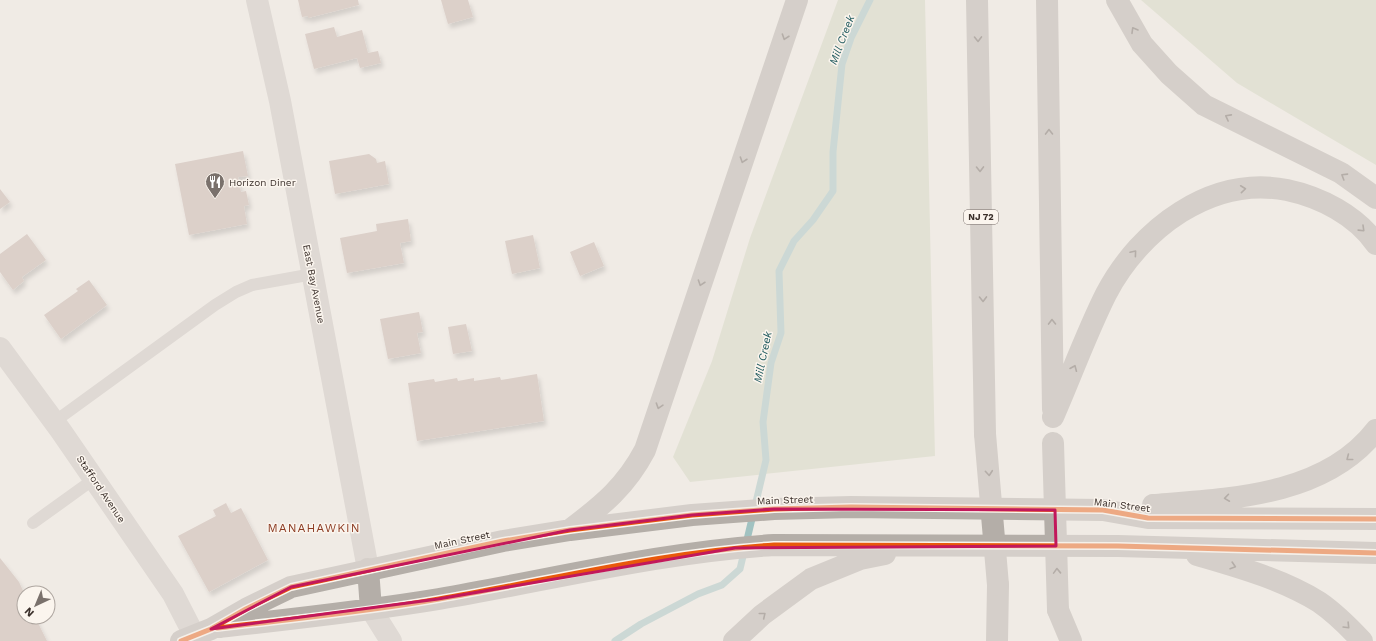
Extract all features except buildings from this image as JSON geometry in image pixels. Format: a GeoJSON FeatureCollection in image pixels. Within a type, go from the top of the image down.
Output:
{"type":"FeatureCollection","features":[{"type":"Feature","properties":{"kind":"highway"},"geometry":{"type":"LineString","coordinates":[[570,530],[614,495],[635,470],[646,450],[797,0]]}},
{"type":"Feature","properties":{"kind":"highway","name":"NJ 72"},"geometry":{"type":"LineString","coordinates":[[977,0],[985,434],[998,585],[996,619],[997,641]]}},
{"type":"Feature","properties":{"kind":"highway"},"geometry":{"type":"LineString","coordinates":[[1047,0],[1053,443],[1059,641]]}},
{"type":"Feature","properties":{"kind":"highway"},"geometry":{"type":"LineString","coordinates":[[1117,0],[1142,44],[1169,74],[1204,105],[1341,173],[1376,198]]}},
{"type":"Feature","properties":{"kind":"highway"},"geometry":{"type":"LineString","coordinates":[[1053,417],[1106,294],[1144,242],[1158,228],[1187,207],[1216,195],[1234,190],[1255,188],[1281,189],[1306,194],[1333,206],[1355,222],[1376,244]]}},
{"type":"Feature","properties":{"kind":"highway"},"geometry":{"type":"LineString","coordinates":[[1103,510],[1249,495],[1293,484],[1322,474],[1347,459],[1358,450],[1376,430]]}},
{"type":"Feature","properties":{"kind":"highway","name":"Main Street"},"geometry":{"type":"LineString","coordinates":[[195,635],[291,587],[368,569],[503,541],[570,530],[692,515],[774,509],[851,507],[1103,510],[1148,518],[1376,519]]}},
{"type":"Feature","properties":{"kind":"highway"},"geometry":{"type":"LineString","coordinates":[[195,635],[438,599],[664,558],[735,548],[774,545],[1169,546],[1376,553]]}},
{"type":"Feature","properties":{"kind":"highway"},"geometry":{"type":"LineString","coordinates":[[734,641],[762,615],[811,579],[860,560],[920,545]]}},
{"type":"Feature","properties":{"kind":"highway"},"geometry":{"type":"LineString","coordinates":[[1169,546],[1244,569],[1292,587],[1319,602],[1343,622],[1362,641]]}},
{"type":"Feature","properties":{"kind":"highway"},"geometry":{"type":"LineString","coordinates":[[368,569],[371,609]]}},
{"type":"Feature","properties":{"kind":"highway"},"geometry":{"type":"LineString","coordinates":[[1058,610],[1071,641]]}},
{"type":"Feature","properties":{"kind":"highway"},"geometry":{"type":"LineString","coordinates":[[991,641],[996,619]]}},
{"type":"Feature","properties":{"kind":"street","name":"East Bay Avenue"},"geometry":{"type":"LineString","coordinates":[[257,0],[280,101],[368,569]]}},
{"type":"Feature","properties":{"kind":"street","name":"Stafford Avenue"},"geometry":{"type":"LineString","coordinates":[[0,348],[54,422],[172,594],[195,635]]}},
{"type":"Feature","properties":{"kind":"street"},"geometry":{"type":"LineString","coordinates":[[371,609],[372,641]]}},
{"type":"Feature","properties":{"kind":"street"},"geometry":{"type":"LineString","coordinates":[[371,609],[391,641]]}},
{"type":"Feature","properties":{"kind":"lane"},"geometry":{"type":"LineString","coordinates":[[54,422],[215,305],[236,292],[252,285],[313,274]]}},
{"type":"Feature","properties":{"kind":"lane"},"geometry":{"type":"LineString","coordinates":[[33,523],[94,480]]}},
{"type":"Feature","properties":{"kind":"highlighted area"},"geometry":{"type":"Polygon","coordinates":[[[774,509],[1055,510],[1056,546],[735,548],[438,599],[211,629],[291,587],[570,530],[692,515],[774,509]]]}},
{"type":"Feature","properties":{"kind":"green space"},"geometry":{"type":"Polygon","coordinates":[[[838,0],[925,0],[935,456],[690,482],[673,457],[712,361],[750,238],[838,0]]]}},
{"type":"Feature","properties":{"kind":"green space"},"geometry":{"type":"Polygon","coordinates":[[[1141,0],[1376,0],[1376,165],[1237,83],[1141,0]]]}},
{"type":"Feature","properties":{"kind":"waterway","name":"Mill Creek"},"geometry":{"type":"LineString","coordinates":[[615,641],[641,624],[698,594],[722,585],[740,569],[766,460],[763,422],[771,363],[781,333],[779,271],[794,241],[813,220],[833,191],[833,152],[842,64],[851,38],[870,0]]}},
{"type":"Feature","properties":{"kind":"cycle path"},"geometry":{"type":"LineString","coordinates":[[181,641],[211,629],[246,609],[291,587],[503,541],[570,530],[692,515],[774,509],[851,507],[1103,510],[1148,518],[1376,519]]}},
{"type":"Feature","properties":{"kind":"cycle path"},"geometry":{"type":"LineString","coordinates":[[217,628],[384,608],[481,592],[648,560],[774,545],[1118,546],[1376,553]]}},
{"type":"Feature","properties":{"kind":"place","name":"Horizon Diner"},"geometry":{"type":"Point","coordinates":[215,199]}},
{"type":"Feature","properties":{"kind":"district","name":"MANAHAWKIN"},"geometry":{"type":"Point","coordinates":[314,528]}}]}
